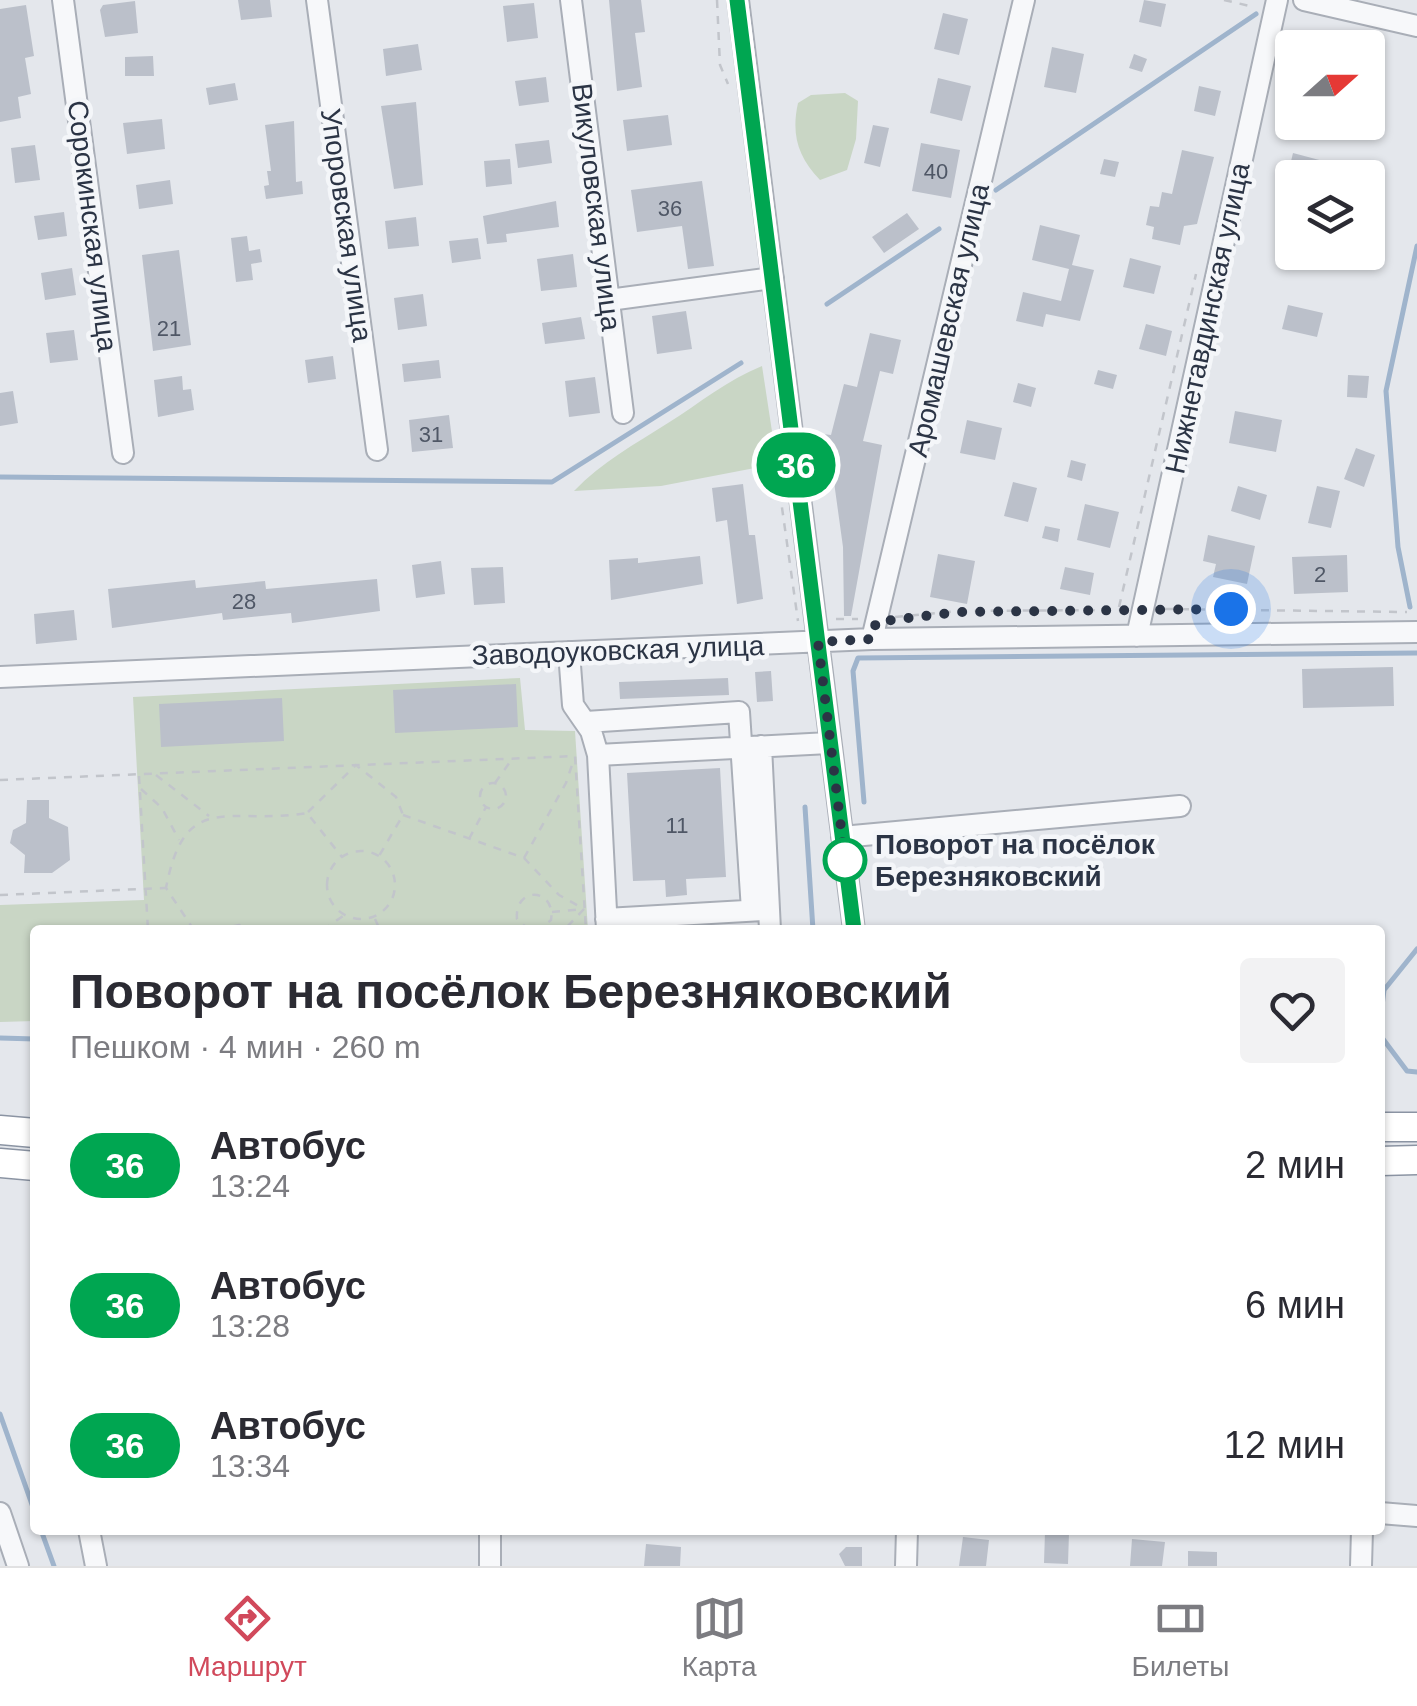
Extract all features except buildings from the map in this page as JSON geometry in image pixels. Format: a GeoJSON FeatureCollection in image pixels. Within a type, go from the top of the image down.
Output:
{"type":"FeatureCollection","features":[{"type":"Feature","properties":{"kind":"highway"},"geometry":{"type":"LineString","coordinates":[[1385,1127],[1417,1127]]}},
{"type":"Feature","properties":{"kind":"highway"},"geometry":{"type":"LineString","coordinates":[[0,1130],[30,1133]]}},
{"type":"Feature","properties":{"kind":"highway"},"geometry":{"type":"LineString","coordinates":[[1385,1161],[1417,1160]]}},
{"type":"Feature","properties":{"kind":"highway"},"geometry":{"type":"LineString","coordinates":[[0,1163],[30,1166]]}},
{"type":"Feature","properties":{"kind":"street","name":"Сорокинская улица"},"geometry":{"type":"LineString","coordinates":[[63,0],[123,452]]}},
{"type":"Feature","properties":{"kind":"street","name":"Упоровская улица"},"geometry":{"type":"LineString","coordinates":[[318,0],[378,450]]}},
{"type":"Feature","properties":{"kind":"street","name":"Викуловская улица"},"geometry":{"type":"LineString","coordinates":[[571,0],[623,413]]}},
{"type":"Feature","properties":{"kind":"street"},"geometry":{"type":"LineString","coordinates":[[738,0],[853,925]]}},
{"type":"Feature","properties":{"kind":"street","name":"Аромашевская улица"},"geometry":{"type":"LineString","coordinates":[[874,630],[1024,0]]}},
{"type":"Feature","properties":{"kind":"street"},"geometry":{"type":"LineString","coordinates":[[1304,0],[1417,26]]}},
{"type":"Feature","properties":{"kind":"street","name":"Нижнетавдинская улица"},"geometry":{"type":"LineString","coordinates":[[1137,636],[1268,4]]}},
{"type":"Feature","properties":{"kind":"street"},"geometry":{"type":"LineString","coordinates":[[609,300],[773,278]]}},
{"type":"Feature","properties":{"kind":"street","name":"Заводоуковская улица"},"geometry":{"type":"LineString","coordinates":[[0,677],[818,642],[874,630],[1137,636],[1417,632]]}},
{"type":"Feature","properties":{"kind":"street"},"geometry":{"type":"LineString","coordinates":[[569,652],[573,705],[586,722],[598,755],[606,925],[764,917],[751,747],[740,712],[586,722]]}},
{"type":"Feature","properties":{"kind":"street"},"geometry":{"type":"LineString","coordinates":[[598,755],[829,743]]}},
{"type":"Feature","properties":{"kind":"street"},"geometry":{"type":"LineString","coordinates":[[842,836],[1180,806]]}},
{"type":"Feature","properties":{"kind":"street"},"geometry":{"type":"LineString","coordinates":[[0,1122],[30,1131]]}},
{"type":"Feature","properties":{"kind":"street"},"geometry":{"type":"LineString","coordinates":[[0,1512],[18,1566]]}},
{"type":"Feature","properties":{"kind":"street"},"geometry":{"type":"LineString","coordinates":[[1385,1513],[1417,1516]]}},
{"type":"Feature","properties":{"kind":"street"},"geometry":{"type":"LineString","coordinates":[[90,1535],[96,1566]]}},
{"type":"Feature","properties":{"kind":"street"},"geometry":{"type":"LineString","coordinates":[[490,1535],[490,1566]]}},
{"type":"Feature","properties":{"kind":"street"},"geometry":{"type":"LineString","coordinates":[[906,1566],[907,1535]]}},
{"type":"Feature","properties":{"kind":"street"},"geometry":{"type":"LineString","coordinates":[[1361,1566],[1362,1535]]}},
{"type":"Feature","properties":{"kind":"path"},"geometry":{"type":"LineString","coordinates":[[1260,0],[1268,4]]}},
{"type":"Feature","properties":{"kind":"path"},"geometry":{"type":"LineString","coordinates":[[1118,610],[1199,260]]}},
{"type":"Feature","properties":{"kind":"path"},"geometry":{"type":"LineString","coordinates":[[829,619],[874,630],[958,612],[1336,608],[1417,612]]}},
{"type":"Feature","properties":{"kind":"path"},"geometry":{"type":"LineString","coordinates":[[0,780],[575,756]]}},
{"type":"Feature","properties":{"kind":"path"},"geometry":{"type":"LineString","coordinates":[[524,858],[566,783],[575,756]]}},
{"type":"Feature","properties":{"kind":"path"},"geometry":{"type":"LineString","coordinates":[[575,756],[586,925]]}},
{"type":"Feature","properties":{"kind":"path"},"geometry":{"type":"LineString","coordinates":[[468,841],[486,807],[481,794],[485,786],[495,783],[514,758]]}},
{"type":"Feature","properties":{"kind":"path"},"geometry":{"type":"LineString","coordinates":[[356,764],[396,797],[404,816],[524,858],[558,895],[584,908]]}},
{"type":"Feature","properties":{"kind":"path"},"geometry":{"type":"LineString","coordinates":[[155,774],[210,817],[264,819],[306,812],[356,764]]}},
{"type":"Feature","properties":{"kind":"path"},"geometry":{"type":"LineString","coordinates":[[139,774],[148,925]]}},
{"type":"Feature","properties":{"kind":"path"},"geometry":{"type":"LineString","coordinates":[[486,807],[496,809],[506,801],[504,788],[495,783]]}},
{"type":"Feature","properties":{"kind":"path"},"geometry":{"type":"LineString","coordinates":[[140,788],[162,808],[178,840]]}},
{"type":"Feature","properties":{"kind":"path"},"geometry":{"type":"LineString","coordinates":[[306,812],[342,857]]}},
{"type":"Feature","properties":{"kind":"path"},"geometry":{"type":"LineString","coordinates":[[379,856],[404,816]]}},
{"type":"Feature","properties":{"kind":"path"},"geometry":{"type":"LineString","coordinates":[[191,925],[166,888],[178,840],[210,817]]}},
{"type":"Feature","properties":{"kind":"path"},"geometry":{"type":"LineString","coordinates":[[330,925],[344,915],[374,918],[390,904],[396,883],[379,856],[360,851],[342,857],[328,875],[329,898],[344,915]]}},
{"type":"Feature","properties":{"kind":"path"},"geometry":{"type":"LineString","coordinates":[[0,895],[166,888]]}},
{"type":"Feature","properties":{"kind":"path"},"geometry":{"type":"LineString","coordinates":[[525,925],[516,912],[524,896],[541,895],[552,912]]}},
{"type":"Feature","properties":{"kind":"path"},"geometry":{"type":"LineString","coordinates":[[552,912],[584,908]]}},
{"type":"Feature","properties":{"kind":"path"},"geometry":{"type":"LineString","coordinates":[[569,925],[584,908]]}},
{"type":"Feature","properties":{"kind":"path"},"geometry":{"type":"LineString","coordinates":[[548,925],[552,912]]}},
{"type":"Feature","properties":{"kind":"path"},"geometry":{"type":"LineString","coordinates":[[374,918],[378,925]]}},
{"type":"Feature","properties":{"kind":"green space"},"geometry":{"type":"Polygon","coordinates":[[[845,93],[858,101],[856,139],[847,170],[820,180],[798,145],[798,103],[811,95],[845,93]]]}},
{"type":"Feature","properties":{"kind":"green space"},"geometry":{"type":"Polygon","coordinates":[[[762,366],[775,451],[770,465],[661,486],[574,491],[619,454],[725,385],[762,366]]]}},
{"type":"Feature","properties":{"kind":"green space"},"geometry":{"type":"Polygon","coordinates":[[[520,678],[525,730],[575,731],[588,925],[30,925],[30,1021],[0,1022],[0,905],[144,900],[133,697],[520,678]]]}},
{"type":"Feature","properties":{"kind":"waterway"},"geometry":{"type":"LineString","coordinates":[[996,190],[1256,14]]}},
{"type":"Feature","properties":{"kind":"waterway"},"geometry":{"type":"LineString","coordinates":[[827,304],[939,229]]}},
{"type":"Feature","properties":{"kind":"waterway"},"geometry":{"type":"LineString","coordinates":[[1410,607],[1398,547],[1386,391],[1417,246]]}},
{"type":"Feature","properties":{"kind":"waterway"},"geometry":{"type":"LineString","coordinates":[[0,477],[552,482],[741,363]]}},
{"type":"Feature","properties":{"kind":"waterway"},"geometry":{"type":"LineString","coordinates":[[864,802],[853,671],[858,658],[1417,653]]}},
{"type":"Feature","properties":{"kind":"waterway"},"geometry":{"type":"LineString","coordinates":[[805,807],[813,925]]}},
{"type":"Feature","properties":{"kind":"waterway"},"geometry":{"type":"LineString","coordinates":[[1385,989],[1417,949]]}},
{"type":"Feature","properties":{"kind":"waterway"},"geometry":{"type":"LineString","coordinates":[[0,1038],[30,1039]]}},
{"type":"Feature","properties":{"kind":"waterway"},"geometry":{"type":"LineString","coordinates":[[1385,1042],[1407,1071],[1417,1072]]}},
{"type":"Feature","properties":{"kind":"waterway"},"geometry":{"type":"LineString","coordinates":[[0,1414],[30,1499]]}},
{"type":"Feature","properties":{"kind":"waterway"},"geometry":{"type":"LineString","coordinates":[[43,1535],[54,1566]]}},
{"type":"Feature","properties":{"kind":"bus line","name":"36"},"geometry":{"type":"LineString","coordinates":[[737,0],[853,925]]}},
{"type":"Feature","properties":{"kind":"place","name":"Поворот на посёлок Березняковский"},"geometry":{"type":"Point","coordinates":[845,860]}},
{"type":"Feature","properties":{"kind":"route"},"geometry":{"type":"LineString","coordinates":[[845,860],[818,642],[872,639],[876,622],[958,612],[1231,609]]}}]}
